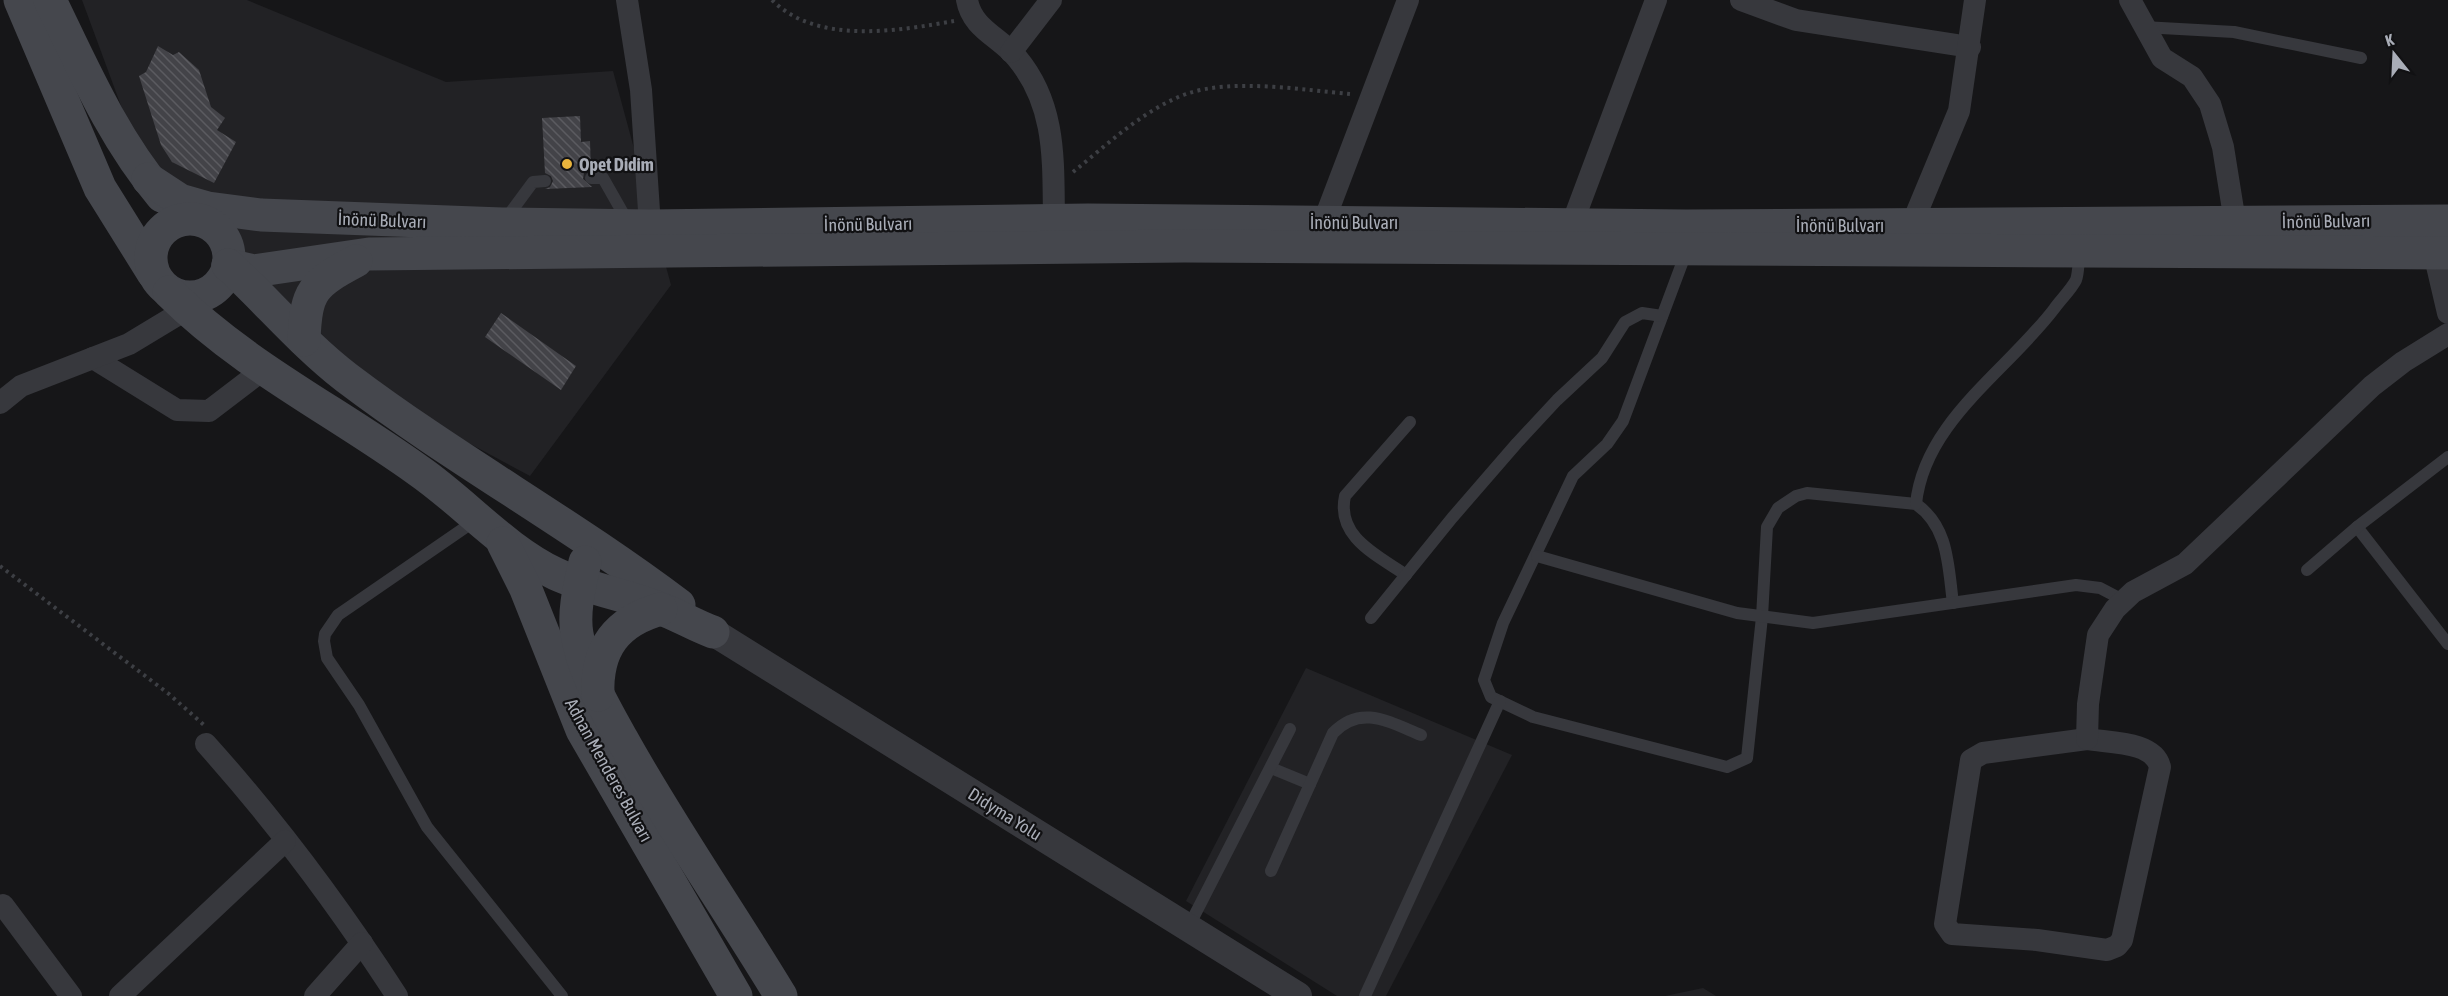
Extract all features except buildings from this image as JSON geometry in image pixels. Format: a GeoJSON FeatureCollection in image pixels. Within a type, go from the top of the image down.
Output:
{"type":"FeatureCollection","features":[{"type":"Feature","properties":{"kind":"main road"},"geometry":{"type":"LineString","coordinates":[[20,0],[100,188],[169,291],[208,330],[417,470],[531,560],[557,574],[661,609],[685,622],[713,632]]}},
{"type":"Feature","properties":{"kind":"main road"},"geometry":{"type":"LineString","coordinates":[[50,0],[120,137],[148,179],[198,223],[226,244],[228,265],[220,282],[205,294],[187,297],[169,291],[151,250],[155,239],[172,224],[198,223],[261,215]]}},
{"type":"Feature","properties":{"kind":"main road"},"geometry":{"type":"LineString","coordinates":[[148,179],[180,200],[208,208],[261,215]]}},
{"type":"Feature","properties":{"kind":"main road","name":"İnönü Bulvarı"},"geometry":{"type":"LineString","coordinates":[[261,215],[502,224],[640,226],[1054,221],[1912,225],[2441,221]]}},
{"type":"Feature","properties":{"kind":"main road"},"geometry":{"type":"LineString","coordinates":[[2441,221],[2441,253]]}},
{"type":"Feature","properties":{"kind":"main road","name":"İnönü Bulvarı"},"geometry":{"type":"LineString","coordinates":[[228,265],[254,271],[369,254],[1184,246],[2441,253]]}},
{"type":"Feature","properties":{"kind":"main road"},"geometry":{"type":"LineString","coordinates":[[304,340],[305,310],[312,292],[327,276],[369,254]]}},
{"type":"Feature","properties":{"kind":"main road"},"geometry":{"type":"LineString","coordinates":[[228,265],[304,340],[346,377],[529,502],[584,536],[713,632]]}},
{"type":"Feature","properties":{"kind":"main road"},"geometry":{"type":"LineString","coordinates":[[489,527],[502,522],[507,515],[529,502]]}},
{"type":"Feature","properties":{"kind":"main road","name":"Adnan Menderes Bulvarı"},"geometry":{"type":"LineString","coordinates":[[489,527],[525,587],[582,730],[728,993]]}},
{"type":"Feature","properties":{"kind":"main road","name":"Adnan Menderes Bulvarı"},"geometry":{"type":"LineString","coordinates":[[584,536],[587,557],[577,605],[576,633],[584,661],[598,695],[648,784],[781,996]]}},
{"type":"Feature","properties":{"kind":"main road"},"geometry":{"type":"LineString","coordinates":[[598,695],[597,672],[613,640],[632,619],[661,609]]}},
{"type":"Feature","properties":{"kind":"street"},"geometry":{"type":"LineString","coordinates":[[627,0],[641,90],[640,226]]}},
{"type":"Feature","properties":{"kind":"street"},"geometry":{"type":"LineString","coordinates":[[1011,52],[1051,0]]}},
{"type":"Feature","properties":{"kind":"street"},"geometry":{"type":"LineString","coordinates":[[1324,221],[1408,0]]}},
{"type":"Feature","properties":{"kind":"street"},"geometry":{"type":"LineString","coordinates":[[1572,224],[1656,0]]}},
{"type":"Feature","properties":{"kind":"street"},"geometry":{"type":"LineString","coordinates":[[1742,0],[1796,20],[1970,47]]}},
{"type":"Feature","properties":{"kind":"street"},"geometry":{"type":"LineString","coordinates":[[1912,225],[1959,111],[1970,47],[1974,0]]}},
{"type":"Feature","properties":{"kind":"street"},"geometry":{"type":"LineString","coordinates":[[2130,0],[2162,58],[2193,76],[2210,104],[2223,147],[2235,222]]}},
{"type":"Feature","properties":{"kind":"street"},"geometry":{"type":"LineString","coordinates":[[970,8],[983,31],[1011,52],[1039,94],[1052,138],[1054,221]]}},
{"type":"Feature","properties":{"kind":"street"},"geometry":{"type":"LineString","coordinates":[[2441,253],[2448,313]]}},
{"type":"Feature","properties":{"kind":"street"},"geometry":{"type":"LineString","coordinates":[[0,403],[21,386],[129,344],[169,291]]}},
{"type":"Feature","properties":{"kind":"street"},"geometry":{"type":"LineString","coordinates":[[2087,739],[2092,670],[2098,635],[2105,621],[2123,600],[2185,564],[2372,386],[2403,362],[2448,334]]}},
{"type":"Feature","properties":{"kind":"street"},"geometry":{"type":"LineString","coordinates":[[93,358],[177,410],[209,411],[264,369]]}},
{"type":"Feature","properties":{"kind":"street","name":"Didyma Yolu"},"geometry":{"type":"LineString","coordinates":[[713,632],[1298,996]]}},
{"type":"Feature","properties":{"kind":"street"},"geometry":{"type":"LineString","coordinates":[[207,736],[362,943],[397,996]]}},
{"type":"Feature","properties":{"kind":"street"},"geometry":{"type":"LineString","coordinates":[[2087,739],[2146,749],[2156,755],[2160,767],[2122,940],[2117,946],[2107,950],[2037,940],[1952,934],[1945,924],[1971,760],[1983,753],[2087,739]]}},
{"type":"Feature","properties":{"kind":"street"},"geometry":{"type":"LineString","coordinates":[[120,996],[285,841]]}},
{"type":"Feature","properties":{"kind":"street"},"geometry":{"type":"LineString","coordinates":[[0,907],[3,905],[70,996]]}},
{"type":"Feature","properties":{"kind":"street"},"geometry":{"type":"LineString","coordinates":[[315,996],[362,943]]}},
{"type":"Feature","properties":{"kind":"lane"},"geometry":{"type":"LineString","coordinates":[[2143,27],[2234,32],[2361,58]]}},
{"type":"Feature","properties":{"kind":"lane"},"geometry":{"type":"LineString","coordinates":[[591,178],[603,178],[640,226]]}},
{"type":"Feature","properties":{"kind":"lane"},"geometry":{"type":"LineString","coordinates":[[502,224],[533,182],[545,181]]}},
{"type":"Feature","properties":{"kind":"lane"},"geometry":{"type":"LineString","coordinates":[[1688,249],[1623,421],[1607,444],[1573,476],[1537,556],[1503,623],[1484,680],[1487,692],[1533,717],[1727,767],[1748,758],[1762,617],[1767,527],[1771,517],[1787,501],[1807,493],[1916,504],[1933,519],[1943,538],[1953,603]]}},
{"type":"Feature","properties":{"kind":"lane"},"geometry":{"type":"LineString","coordinates":[[1916,504],[1918,484],[1932,451],[1966,404],[2037,331],[2076,279],[2080,251]]}},
{"type":"Feature","properties":{"kind":"lane"},"geometry":{"type":"LineString","coordinates":[[1371,618],[1517,443],[1602,357],[1625,322],[1642,313],[1662,316]]}},
{"type":"Feature","properties":{"kind":"lane"},"geometry":{"type":"LineString","coordinates":[[1406,575],[1358,541],[1347,526],[1343,506],[1345,496],[1410,422]]}},
{"type":"Feature","properties":{"kind":"lane"},"geometry":{"type":"LineString","coordinates":[[2307,570],[2357,527],[2448,457]]}},
{"type":"Feature","properties":{"kind":"lane"},"geometry":{"type":"LineString","coordinates":[[489,527],[338,615],[328,627],[324,650],[398,772],[428,827],[562,996]]}},
{"type":"Feature","properties":{"kind":"lane"},"geometry":{"type":"LineString","coordinates":[[2357,527],[2448,644]]}},
{"type":"Feature","properties":{"kind":"lane"},"geometry":{"type":"LineString","coordinates":[[1537,556],[1737,613],[1813,623],[2076,585],[2100,588],[2123,600]]}},
{"type":"Feature","properties":{"kind":"lane"},"geometry":{"type":"LineString","coordinates":[[1365,996],[1500,701]]}},
{"type":"Feature","properties":{"kind":"lane"},"geometry":{"type":"LineString","coordinates":[[1270,871],[1333,734],[1349,720],[1374,716],[1422,735]]}},
{"type":"Feature","properties":{"kind":"lane"},"geometry":{"type":"LineString","coordinates":[[1188,928],[1290,729]]}},
{"type":"Feature","properties":{"kind":"lane"},"geometry":{"type":"LineString","coordinates":[[1271,768],[1310,784]]}},
{"type":"Feature","properties":{"kind":"path"},"geometry":{"type":"LineString","coordinates":[[772,0],[795,19],[820,26],[866,31],[925,26],[970,8]]}},
{"type":"Feature","properties":{"kind":"path"},"geometry":{"type":"LineString","coordinates":[[1053,188],[1144,116],[1187,94],[1245,85],[1373,95]]}},
{"type":"Feature","properties":{"kind":"path"},"geometry":{"type":"LineString","coordinates":[[0,566],[169,694],[207,736]]}},
{"type":"Feature","properties":{"kind":"shaded area"},"geometry":{"type":"Polygon","coordinates":[[[82,0],[247,0],[446,82],[613,71],[671,285],[530,476],[346,377],[148,179],[82,0]]]}},
{"type":"Feature","properties":{"kind":"shaded area"},"geometry":{"type":"Polygon","coordinates":[[[1306,668],[1512,755],[1386,996],[1337,996],[1186,901],[1306,668]]]}},
{"type":"Feature","properties":{"kind":"shaded area"},"geometry":{"type":"Polygon","coordinates":[[[1703,988],[1716,996],[1665,996],[1703,988]]]}},
{"type":"Feature","properties":{"kind":"place","name":"Opet Didim"},"geometry":{"type":"Point","coordinates":[567,164]}}]}
